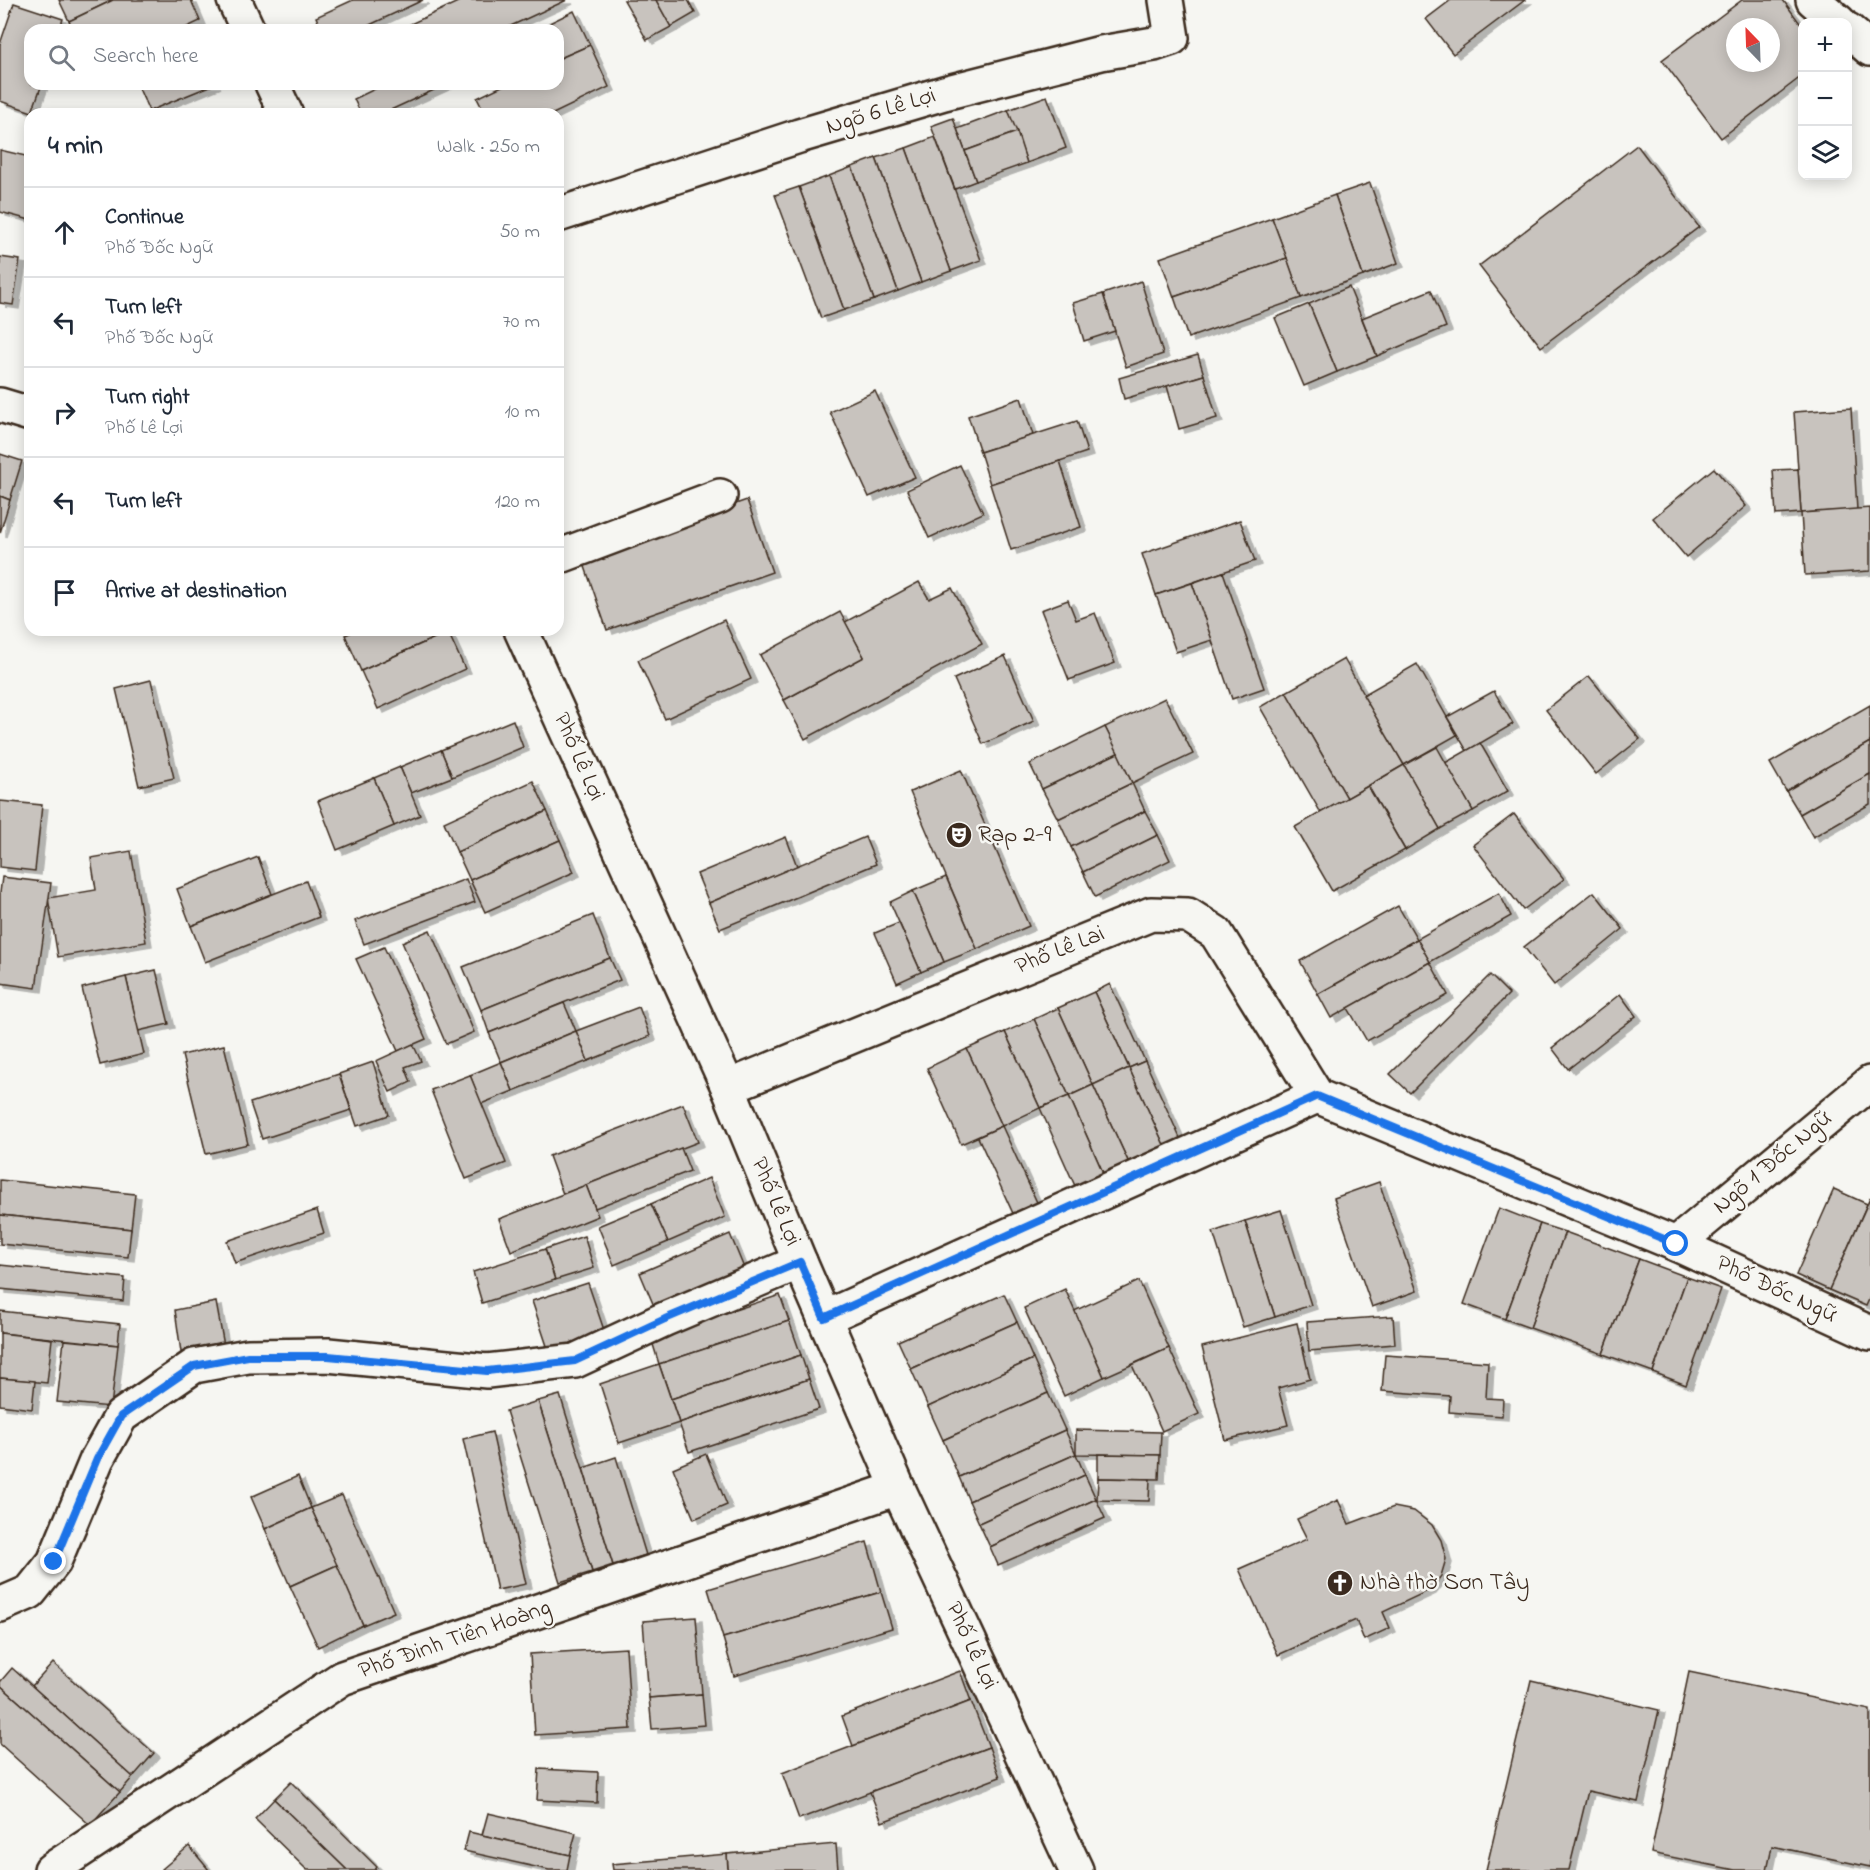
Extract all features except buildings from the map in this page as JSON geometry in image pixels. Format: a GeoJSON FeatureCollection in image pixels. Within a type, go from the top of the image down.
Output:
{"type":"FeatureCollection","features":[{"type":"Feature","properties":{"kind":"main road"},"geometry":{"type":"LineString","coordinates":[[234,0],[245,24]]}},
{"type":"Feature","properties":{"kind":"main road","name":"Ngõ 6 Lê Lợi"},"geometry":{"type":"LineString","coordinates":[[564,213],[799,136],[944,93],[1101,53],[1154,44],[1172,38],[1166,0]]}},
{"type":"Feature","properties":{"kind":"main road"},"geometry":{"type":"LineString","coordinates":[[1813,0],[1834,18]]}},
{"type":"Feature","properties":{"kind":"main road"},"geometry":{"type":"LineString","coordinates":[[1852,33],[1870,49]]}},
{"type":"Feature","properties":{"kind":"main road"},"geometry":{"type":"LineString","coordinates":[[275,90],[283,108]]}},
{"type":"Feature","properties":{"kind":"main road"},"geometry":{"type":"LineString","coordinates":[[0,405],[24,412]]}},
{"type":"Feature","properties":{"kind":"main road"},"geometry":{"type":"LineString","coordinates":[[564,555],[720,496]]}},
{"type":"Feature","properties":{"kind":"main road","name":"Phố Lê Lợi"},"geometry":{"type":"LineString","coordinates":[[524,636],[728,1088],[898,1488],[1076,1870]]}},
{"type":"Feature","properties":{"kind":"main road","name":"Phố Lê Lai"},"geometry":{"type":"LineString","coordinates":[[728,1088],[1151,914],[1188,915],[1216,933],[1317,1096]]}},
{"type":"Feature","properties":{"kind":"main road","name":"Ngõ 1 Đốc Ngữ"},"geometry":{"type":"LineString","coordinates":[[1676,1244],[1870,1083]]}},
{"type":"Feature","properties":{"kind":"main road"},"geometry":{"type":"LineString","coordinates":[[824,1318],[1317,1096]]}},
{"type":"Feature","properties":{"kind":"main road","name":"Phố Đốc Ngữ"},"geometry":{"type":"LineString","coordinates":[[1317,1096],[1676,1244],[1870,1333]]}},
{"type":"Feature","properties":{"kind":"main road"},"geometry":{"type":"LineString","coordinates":[[0,1605],[30,1592],[54,1562],[97,1459],[121,1416],[194,1366],[248,1356],[328,1356],[487,1371],[575,1361],[665,1319],[800,1262]]}},
{"type":"Feature","properties":{"kind":"main road","name":"Phố Đinh Tiên Hoàng"},"geometry":{"type":"LineString","coordinates":[[51,1870],[342,1678],[898,1488]]}},
{"type":"Feature","properties":{"kind":"place","name":"Rạp 2-9"},"geometry":{"type":"Point","coordinates":[959,835]}},
{"type":"Feature","properties":{"kind":"place","name":"Nhà thờ Sơn Tây"},"geometry":{"type":"Point","coordinates":[1340,1583]}},
{"type":"Feature","properties":{"kind":"route"},"geometry":{"type":"LineString","coordinates":[[54,1562],[97,1459],[121,1416],[194,1366],[248,1356],[328,1356],[487,1371],[575,1361],[665,1319],[800,1262],[824,1318],[1317,1096],[1676,1244]]}}]}
